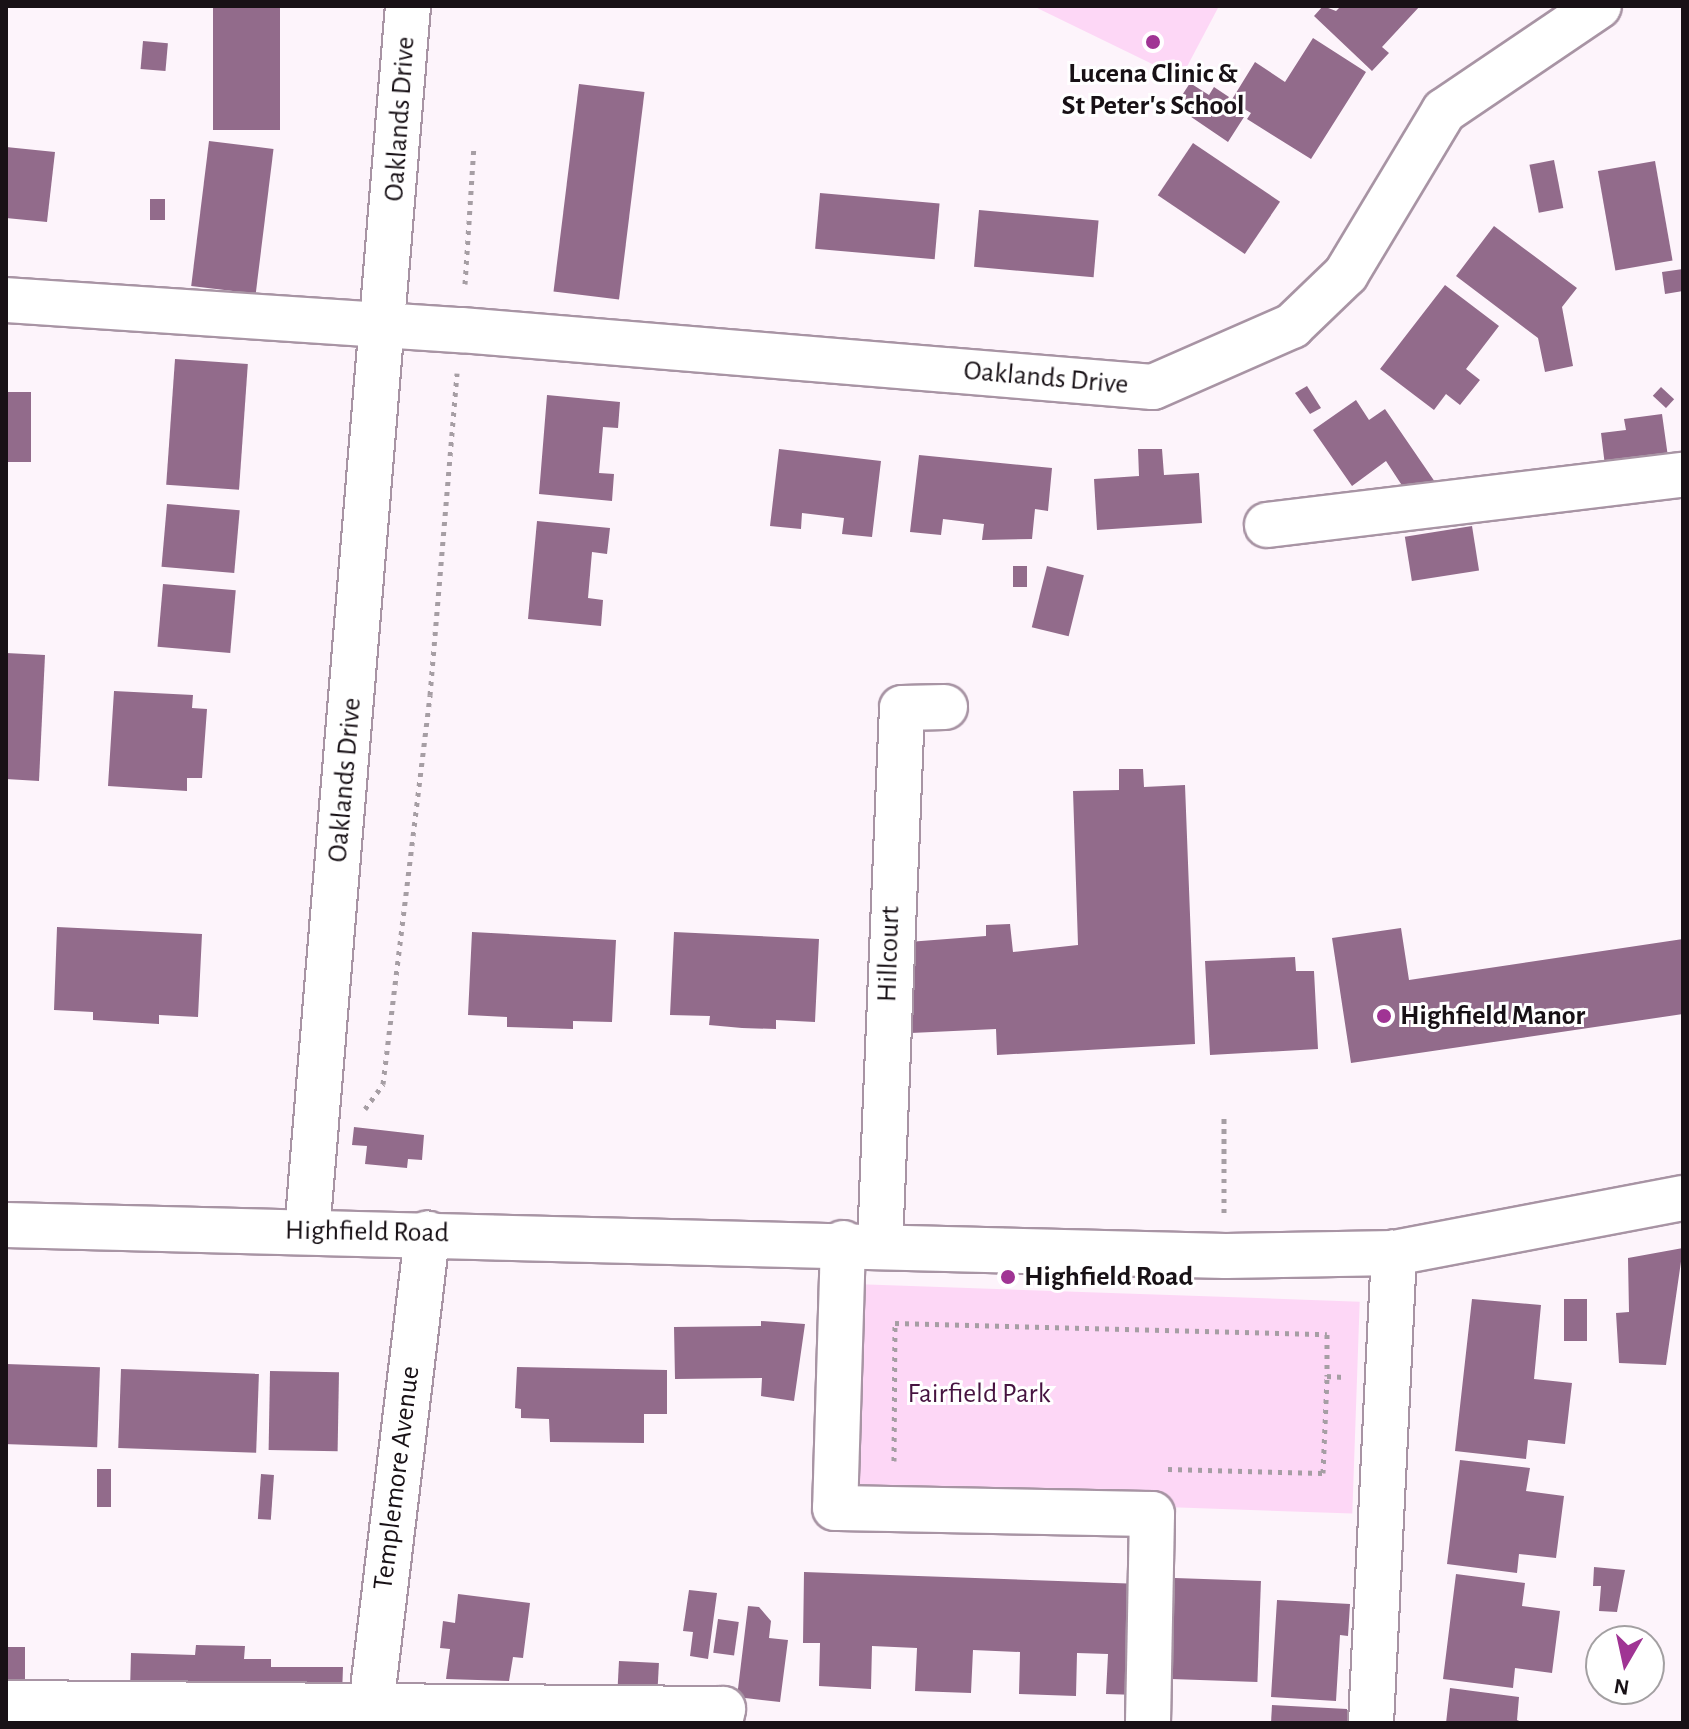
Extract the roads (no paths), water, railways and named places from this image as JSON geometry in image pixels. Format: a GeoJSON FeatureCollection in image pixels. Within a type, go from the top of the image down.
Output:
{"type":"FeatureCollection","features":[{"type":"Feature","properties":{"kind":"street","name":"Oaklands Drive"},"geometry":{"type":"LineString","coordinates":[[307,1232],[384,328],[408,6]]}},
{"type":"Feature","properties":{"kind":"street","name":"Oaklands Drive"},"geometry":{"type":"LineString","coordinates":[[6,300],[384,328],[461,330],[1153,387],[1292,326],[1346,274],[1444,111],[1599,6]]}},
{"type":"Feature","properties":{"kind":"street"},"geometry":{"type":"LineString","coordinates":[[1267,525],[1683,475]]}},
{"type":"Feature","properties":{"kind":"street","name":"Hillcourt"},"geometry":{"type":"LineString","coordinates":[[861,1243],[902,708],[945,707]]}},
{"type":"Feature","properties":{"kind":"street","name":"Highfield Road"},"geometry":{"type":"LineString","coordinates":[[6,1225],[861,1243],[1226,1256],[1394,1253],[1683,1198]]}},
{"type":"Feature","properties":{"kind":"street","name":"Templemore Avenue"},"geometry":{"type":"LineString","coordinates":[[370,1715],[427,1233]]}},
{"type":"Feature","properties":{"kind":"street"},"geometry":{"type":"LineString","coordinates":[[861,1243],[835,1508],[1152,1514],[1148,1723]]}},
{"type":"Feature","properties":{"kind":"street"},"geometry":{"type":"LineString","coordinates":[[1371,1723],[1385,1378],[1394,1253]]}},
{"type":"Feature","properties":{"kind":"street"},"geometry":{"type":"LineString","coordinates":[[9,1710],[370,1715],[723,1709],[720,1723]]}},
{"type":"Feature","properties":{"kind":"place","name":"Lucena Clinic & St Peter's School"},"geometry":{"type":"Point","coordinates":[1153,42]}},
{"type":"Feature","properties":{"kind":"place","name":"Highfield Manor"},"geometry":{"type":"Point","coordinates":[1384,1016]}},
{"type":"Feature","properties":{"kind":"place","name":"Highfield Road"},"geometry":{"type":"Point","coordinates":[1008,1277]}},
{"type":"Feature","properties":{"kind":"park label","name":"Fairfield Park"},"geometry":{"type":"Point","coordinates":[979,1394]}}]}
